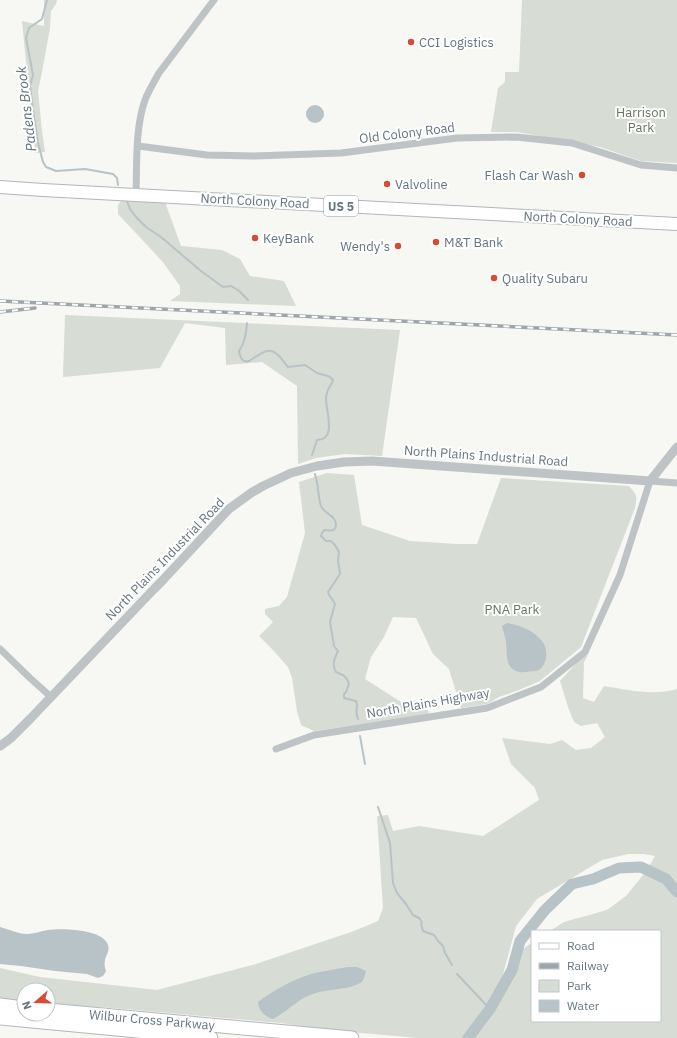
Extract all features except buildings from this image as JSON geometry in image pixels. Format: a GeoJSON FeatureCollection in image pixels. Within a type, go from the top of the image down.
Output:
{"type":"FeatureCollection","features":[{"type":"Feature","properties":{"kind":"highway"},"geometry":{"type":"LineString","coordinates":[[0,1006],[16,1007]]}},
{"type":"Feature","properties":{"kind":"highway","name":"Wilbur Cross Parkway"},"geometry":{"type":"LineString","coordinates":[[56,1011],[352,1038]]}},
{"type":"Feature","properties":{"kind":"highway","name":"Wilbur Cross Parkway"},"geometry":{"type":"LineString","coordinates":[[0,1018],[211,1038]]}},
{"type":"Feature","properties":{"kind":"main road","name":"North Colony Road"},"geometry":{"type":"LineString","coordinates":[[0,187],[677,224]]}},
{"type":"Feature","properties":{"kind":"street"},"geometry":{"type":"LineString","coordinates":[[136,195],[138,146],[141,117],[145,101],[159,73],[214,0]]}},
{"type":"Feature","properties":{"kind":"street","name":"Old Colony Road"},"geometry":{"type":"LineString","coordinates":[[138,146],[207,155],[254,156],[341,153],[457,138],[516,137],[572,143],[641,165],[677,168]]}},
{"type":"Feature","properties":{"kind":"street","name":"North Plains Highway"},"geometry":{"type":"LineString","coordinates":[[276,749],[314,735],[488,708],[540,687],[585,652],[620,575],[650,481],[677,447]]}},
{"type":"Feature","properties":{"kind":"street","name":"North Plains Industrial Road"},"geometry":{"type":"LineString","coordinates":[[0,746],[11,738],[51,697],[229,509],[251,493],[291,473],[316,466],[344,462],[372,461],[650,481]]}},
{"type":"Feature","properties":{"kind":"street"},"geometry":{"type":"LineString","coordinates":[[650,481],[677,483]]}},
{"type":"Feature","properties":{"kind":"street"},"geometry":{"type":"LineString","coordinates":[[0,649],[51,697]]}},
{"type":"Feature","properties":{"kind":"green space"},"geometry":{"type":"Polygon","coordinates":[[[44,0],[57,0],[51,11],[50,28],[38,91],[45,152],[35,153],[22,21],[44,26],[44,0]]]}},
{"type":"Feature","properties":{"kind":"green space","name":"Harrison Park"},"geometry":{"type":"Polygon","coordinates":[[[522,0],[677,0],[677,163],[641,161],[600,147],[517,132],[491,132],[498,88],[505,82],[505,72],[519,72],[522,0]]]}},
{"type":"Feature","properties":{"kind":"green space"},"geometry":{"type":"Polygon","coordinates":[[[122,200],[165,202],[181,246],[222,250],[240,259],[250,276],[284,281],[296,306],[170,301],[180,294],[180,286],[162,261],[118,214],[118,205],[122,200]]]}},
{"type":"Feature","properties":{"kind":"green space"},"geometry":{"type":"Polygon","coordinates":[[[65,315],[400,330],[382,456],[345,454],[316,458],[298,464],[297,386],[262,362],[226,365],[225,328],[185,323],[160,368],[63,377],[65,315]]]}},
{"type":"Feature","properties":{"kind":"green space","name":"PNA Park"},"geometry":{"type":"Polygon","coordinates":[[[327,473],[354,475],[362,525],[410,541],[477,544],[501,478],[629,486],[636,496],[636,501],[635,508],[581,647],[540,681],[499,697],[487,704],[461,708],[449,669],[433,654],[416,618],[393,617],[384,637],[371,657],[365,679],[401,702],[425,701],[429,713],[420,716],[314,731],[301,725],[297,711],[292,678],[288,667],[259,636],[273,622],[265,614],[265,609],[279,606],[287,597],[305,533],[299,482],[327,473]]]}},
{"type":"Feature","properties":{"kind":"green space"},"geometry":{"type":"Polygon","coordinates":[[[588,655],[584,662],[583,698],[594,702],[604,686],[631,691],[650,692],[677,689],[677,1038],[418,1038],[329,1030],[280,1023],[56,1004],[56,982],[16,982],[16,1001],[0,999],[0,968],[40,977],[157,990],[256,964],[354,931],[378,921],[383,908],[377,816],[388,815],[393,831],[419,826],[483,836],[539,800],[535,788],[511,764],[502,738],[550,744],[562,740],[576,750],[591,748],[605,737],[597,723],[581,726],[574,722],[560,681],[581,658],[588,655]]]}},
{"type":"Feature","properties":{"kind":"water"},"geometry":{"type":"Polygon","coordinates":[[[315,105],[321,108],[324,114],[321,120],[315,123],[309,120],[306,114],[309,108],[315,105]]]}},
{"type":"Feature","properties":{"kind":"water"},"geometry":{"type":"Polygon","coordinates":[[[507,623],[526,629],[535,634],[542,641],[546,651],[546,659],[545,663],[539,670],[521,672],[514,670],[509,665],[506,641],[502,626],[507,623]]]}},
{"type":"Feature","properties":{"kind":"water"},"geometry":{"type":"Polygon","coordinates":[[[0,927],[24,934],[63,929],[91,933],[105,940],[108,945],[109,948],[105,959],[106,971],[103,976],[98,978],[87,974],[0,964],[0,927]]]}},
{"type":"Feature","properties":{"kind":"water"},"geometry":{"type":"Polygon","coordinates":[[[348,967],[357,967],[366,971],[362,982],[350,987],[310,995],[300,1000],[273,1019],[261,1011],[258,1002],[290,982],[311,974],[348,967]]]}},
{"type":"Feature","properties":{"kind":"waterway","name":"Padens Brook"},"geometry":{"type":"LineString","coordinates":[[47,0],[42,19],[29,28],[26,38],[33,75],[30,86],[34,118],[43,162],[46,167],[56,171],[85,169],[113,174],[117,178],[118,185]]}},
{"type":"Feature","properties":{"kind":"waterway","name":"Padens Brook"},"geometry":{"type":"LineString","coordinates":[[127,201],[130,209],[146,227],[161,237],[201,271],[223,287],[231,286],[238,290],[248,300]]}},
{"type":"Feature","properties":{"kind":"waterway","name":"Padens Brook"},"geometry":{"type":"LineString","coordinates":[[247,323],[246,334],[239,351],[243,360],[249,361],[267,351],[270,351],[279,356],[288,367],[305,365],[317,373],[328,376],[333,380],[326,397],[329,430],[323,439],[317,440],[312,455]]}},
{"type":"Feature","properties":{"kind":"waterway","name":"Padens Brook"},"geometry":{"type":"LineString","coordinates":[[315,474],[321,506],[334,519],[336,525],[333,530],[324,530],[321,536],[326,541],[331,541],[339,552],[338,561],[340,574],[328,592],[335,604],[330,622],[334,646],[338,651],[334,661],[334,666],[336,672],[345,676],[349,684],[344,694],[344,698],[356,701],[356,713],[358,719]]}},
{"type":"Feature","properties":{"kind":"waterway","name":"Padens Brook"},"geometry":{"type":"LineString","coordinates":[[360,736],[365,764]]}},
{"type":"Feature","properties":{"kind":"waterway","name":"Padens Brook"},"geometry":{"type":"LineString","coordinates":[[378,807],[390,843],[393,883],[397,893],[413,915],[419,918],[422,922],[421,924],[423,931],[434,935],[443,946],[452,965]]}},
{"type":"Feature","properties":{"kind":"waterway"},"geometry":{"type":"LineString","coordinates":[[468,1038],[490,1009],[512,970],[520,941],[545,910],[572,884],[593,879],[619,868],[641,867],[666,879],[677,892]]}},
{"type":"Feature","properties":{"kind":"waterway","name":"Padens Brook"},"geometry":{"type":"LineString","coordinates":[[457,974],[490,1009]]}},
{"type":"Feature","properties":{"kind":"railway"},"geometry":{"type":"LineString","coordinates":[[0,301],[677,335]]}},
{"type":"Feature","properties":{"kind":"railway"},"geometry":{"type":"LineString","coordinates":[[0,312],[35,308]]}},
{"type":"Feature","properties":{"kind":"place","name":"CCI Logistics"},"geometry":{"type":"Point","coordinates":[411,42]}},
{"type":"Feature","properties":{"kind":"place","name":"Flash Car Wash"},"geometry":{"type":"Point","coordinates":[582,175]}},
{"type":"Feature","properties":{"kind":"place","name":"Valvoline"},"geometry":{"type":"Point","coordinates":[387,184]}},
{"type":"Feature","properties":{"kind":"place","name":"KeyBank"},"geometry":{"type":"Point","coordinates":[255,238]}},
{"type":"Feature","properties":{"kind":"place","name":"M&T Bank"},"geometry":{"type":"Point","coordinates":[436,242]}},
{"type":"Feature","properties":{"kind":"place","name":"Wendy's"},"geometry":{"type":"Point","coordinates":[398,246]}},
{"type":"Feature","properties":{"kind":"place","name":"Quality Subaru"},"geometry":{"type":"Point","coordinates":[494,278]}}]}
